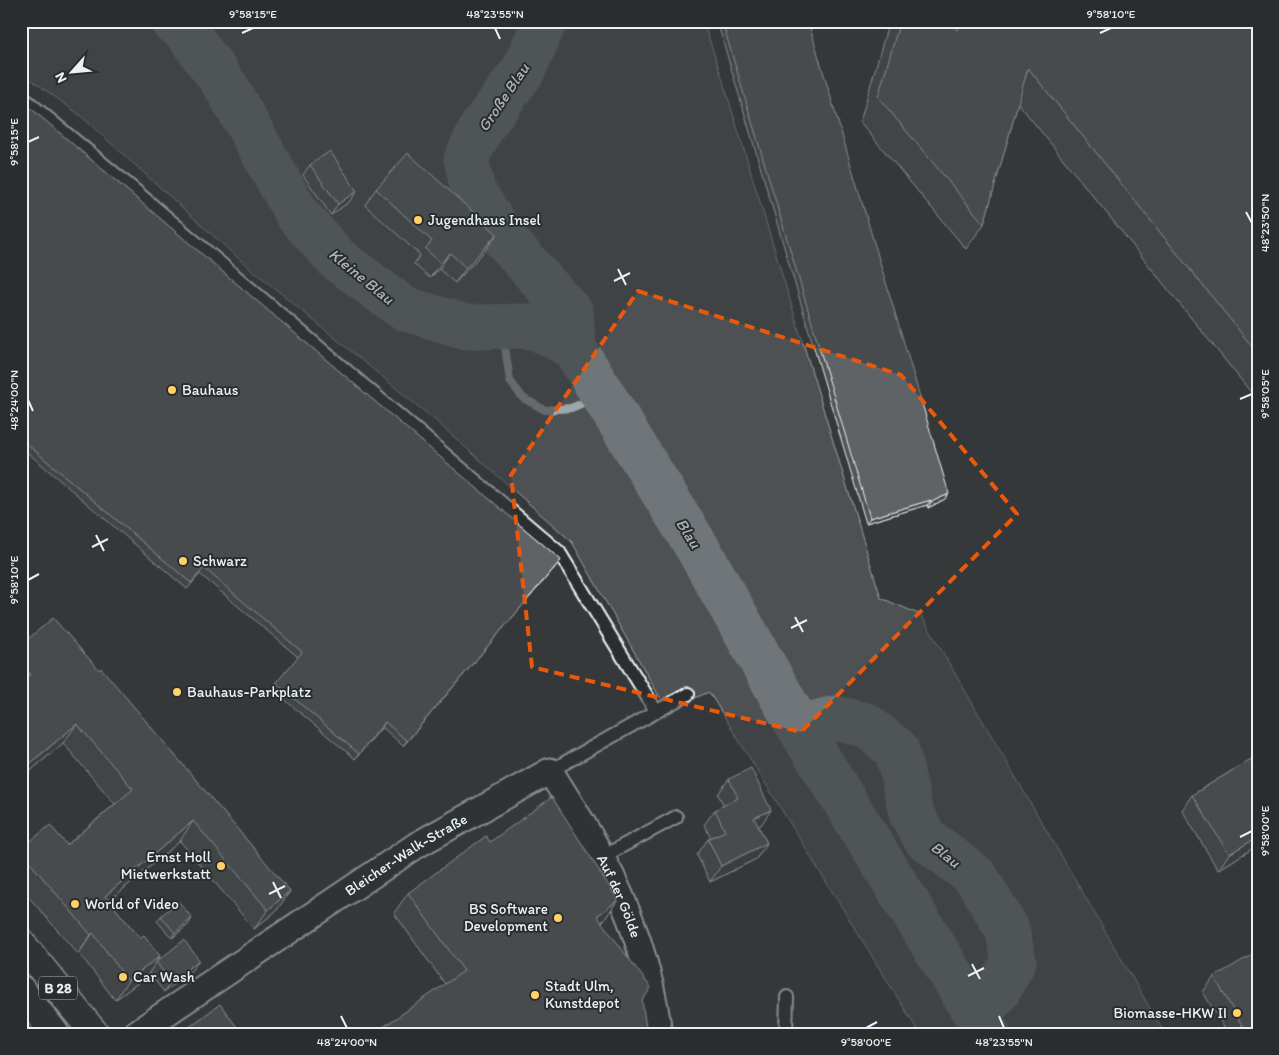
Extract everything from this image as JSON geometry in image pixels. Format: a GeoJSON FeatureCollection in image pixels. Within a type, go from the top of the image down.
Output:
{"type":"FeatureCollection","features":[{"type":"Feature","properties":{"kind":"main road","name":"B 28"},"geometry":{"type":"LineString","coordinates":[[21,943],[95,1034]]}},
{"type":"Feature","properties":{"kind":"main road","name":"B 28"},"geometry":{"type":"LineString","coordinates":[[21,990],[54,1034]]}},
{"type":"Feature","properties":{"kind":"street","name":"Auf der Gölde"},"geometry":{"type":"LineString","coordinates":[[550,771],[602,857],[626,909],[657,1014],[659,1034]]}},
{"type":"Feature","properties":{"kind":"street","name":"Bleicher-Walk-Straße"},"geometry":{"type":"LineString","coordinates":[[135,1034],[417,845],[550,771]]}},
{"type":"Feature","properties":{"kind":"lane"},"geometry":{"type":"LineString","coordinates":[[21,96],[132,188],[559,552],[656,711]]}},
{"type":"Feature","properties":{"kind":"lane","name":"Bleicher-Walk-Straße"},"geometry":{"type":"LineString","coordinates":[[550,771],[688,694]]}},
{"type":"Feature","properties":{"kind":"lane"},"geometry":{"type":"LineString","coordinates":[[602,857],[676,817]]}},
{"type":"Feature","properties":{"kind":"lane"},"geometry":{"type":"LineString","coordinates":[[786,1034],[787,997]]}},
{"type":"Feature","properties":{"kind":"highlighted area"},"geometry":{"type":"Polygon","coordinates":[[[638,291],[901,375],[1017,514],[801,732],[532,667],[511,475],[638,291]]]}},
{"type":"Feature","properties":{"kind":"shaded area"},"geometry":{"type":"Polygon","coordinates":[[[21,21],[703,21],[881,598],[921,615],[1165,1034],[920,1034],[709,692],[667,710],[572,542],[436,421],[239,259],[81,116],[21,72],[21,21]]]}},
{"type":"Feature","properties":{"kind":"building"},"geometry":{"type":"Polygon","coordinates":[[[722,21],[808,21],[949,494],[931,502],[931,500],[870,518],[722,21]]]}},
{"type":"Feature","properties":{"kind":"building"},"geometry":{"type":"Polygon","coordinates":[[[900,21],[950,21],[957,30],[967,21],[1258,21],[1258,354],[1028,68],[984,224],[878,97],[900,21]]]}},
{"type":"Feature","properties":{"kind":"building"},"geometry":{"type":"Polygon","coordinates":[[[21,100],[561,560],[407,741],[385,722],[359,754],[276,683],[302,652],[204,568],[191,583],[21,439],[21,100]]]}},
{"type":"Feature","properties":{"kind":"building"},"geometry":{"type":"Polygon","coordinates":[[[330,151],[357,191],[338,204],[310,165],[330,151]]]}},
{"type":"Feature","properties":{"kind":"building","name":"Jugendhaus Insel"},"geometry":{"type":"Polygon","coordinates":[[[408,153],[497,234],[466,268],[450,253],[441,263],[425,249],[432,241],[376,189],[408,153]]]}},
{"type":"Feature","properties":{"kind":"building"},"geometry":{"type":"Polygon","coordinates":[[[53,618],[99,670],[101,668],[290,891],[268,910],[193,821],[105,896],[140,938],[144,935],[160,956],[128,981],[93,933],[91,935],[21,852],[21,849],[50,825],[67,845],[133,789],[77,724],[21,771],[21,682],[31,674],[21,664],[21,645],[53,618]]]}},
{"type":"Feature","properties":{"kind":"building"},"geometry":{"type":"Polygon","coordinates":[[[1258,755],[1258,837],[1229,854],[1192,795],[1258,755]]]}},
{"type":"Feature","properties":{"kind":"building"},"geometry":{"type":"Polygon","coordinates":[[[751,768],[771,810],[754,818],[767,843],[721,866],[708,839],[725,831],[715,810],[738,798],[729,779],[751,768]]]}},
{"type":"Feature","properties":{"kind":"building"},"geometry":{"type":"Polygon","coordinates":[[[552,797],[618,900],[597,916],[651,988],[642,1001],[647,1034],[373,1034],[464,971],[408,893],[486,836],[490,842],[552,797]]]}},
{"type":"Feature","properties":{"kind":"building"},"geometry":{"type":"Polygon","coordinates":[[[178,901],[192,918],[175,933],[161,916],[178,901]]]}},
{"type":"Feature","properties":{"kind":"building"},"geometry":{"type":"Polygon","coordinates":[[[184,940],[199,960],[171,982],[156,962],[184,940]]]}},
{"type":"Feature","properties":{"kind":"building","name":"Biomasse-HKW II"},"geometry":{"type":"Polygon","coordinates":[[[1258,951],[1258,1034],[1247,1034],[1214,977],[1258,951]]]}},
{"type":"Feature","properties":{"kind":"building"},"geometry":{"type":"Polygon","coordinates":[[[220,1004],[242,1034],[180,1034],[220,1004]]]}},
{"type":"Feature","properties":{"kind":"waterway","name":"Kleine Blau"},"geometry":{"type":"LineString","coordinates":[[172,21],[185,30],[227,88],[297,214],[337,259],[403,308],[466,327],[529,326],[546,332],[574,348]]}},
{"type":"Feature","properties":{"kind":"waterway","name":"Blau"},"geometry":{"type":"LineString","coordinates":[[545,21],[523,71],[483,125],[466,159],[473,191],[503,237],[571,313],[574,348],[697,547],[799,727],[988,1034]]}},
{"type":"Feature","properties":{"kind":"waterway","name":"Blau"},"geometry":{"type":"LineString","coordinates":[[502,326],[510,381],[523,398],[545,410],[571,408],[602,395]]}},
{"type":"Feature","properties":{"kind":"waterway","name":"Blau"},"geometry":{"type":"LineString","coordinates":[[799,727],[835,718],[866,725],[897,750],[911,813],[925,838],[976,877],[1007,929],[1014,961],[998,991],[977,1016]]}},
{"type":"Feature","properties":{"kind":"place","name":"Jugendhaus Insel"},"geometry":{"type":"Point","coordinates":[418,220]}},
{"type":"Feature","properties":{"kind":"place","name":"Bauhaus"},"geometry":{"type":"Point","coordinates":[172,390]}},
{"type":"Feature","properties":{"kind":"place","name":"Schwarz"},"geometry":{"type":"Point","coordinates":[183,561]}},
{"type":"Feature","properties":{"kind":"place","name":"Bauhaus-Parkplatz"},"geometry":{"type":"Point","coordinates":[177,692]}},
{"type":"Feature","properties":{"kind":"place","name":"Ernst Holl Mietwerkstatt"},"geometry":{"type":"Point","coordinates":[221,866]}},
{"type":"Feature","properties":{"kind":"place","name":"World of Video"},"geometry":{"type":"Point","coordinates":[75,904]}},
{"type":"Feature","properties":{"kind":"place","name":"BS Software Development"},"geometry":{"type":"Point","coordinates":[558,918]}},
{"type":"Feature","properties":{"kind":"place","name":"Car Wash"},"geometry":{"type":"Point","coordinates":[123,977]}},
{"type":"Feature","properties":{"kind":"place","name":"Stadt Ulm, Kunstdepot"},"geometry":{"type":"Point","coordinates":[535,995]}},
{"type":"Feature","properties":{"kind":"place","name":"Biomasse-HKW II"},"geometry":{"type":"Point","coordinates":[1237,1013]}},
{"type":"Feature","properties":{"kind":"water label","name":"Große Blau"},"geometry":{"type":"Point","coordinates":[503,97]}}]}
